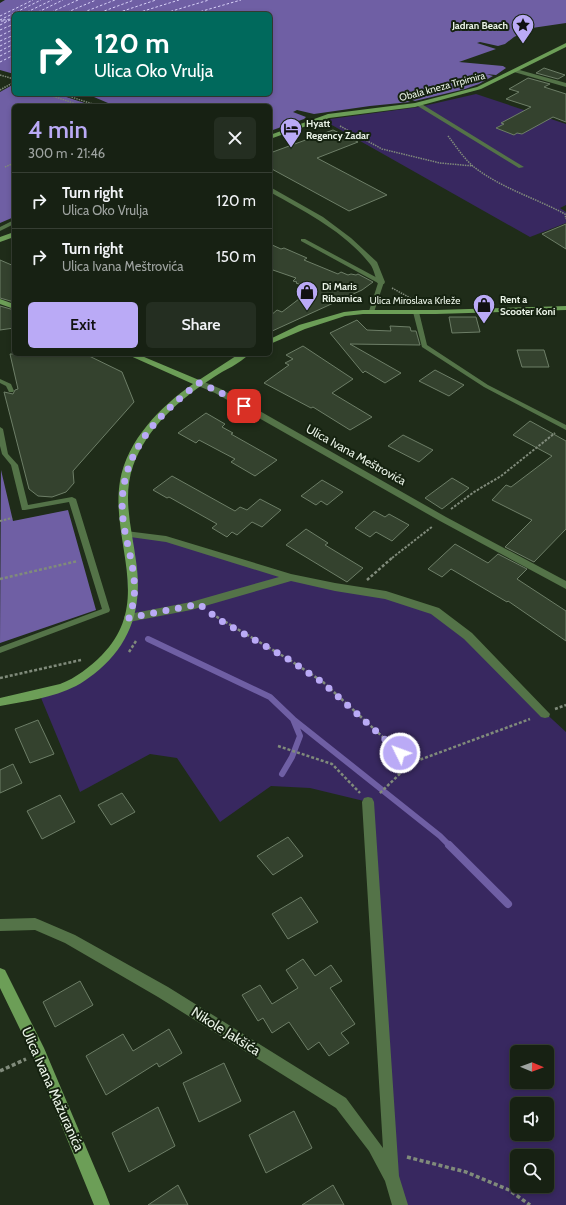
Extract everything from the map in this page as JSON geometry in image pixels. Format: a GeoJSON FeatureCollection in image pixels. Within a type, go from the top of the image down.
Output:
{"type":"FeatureCollection","features":[{"type":"Feature","properties":{"kind":"street","name":"Obala kneza Trpimira"},"geometry":{"type":"LineString","coordinates":[[272,136],[324,118],[418,104],[478,88],[516,71],[566,45]]}},
{"type":"Feature","properties":{"kind":"street"},"geometry":{"type":"LineString","coordinates":[[516,71],[566,85]]}},
{"type":"Feature","properties":{"kind":"street"},"geometry":{"type":"LineString","coordinates":[[272,190],[321,218],[349,239],[374,264],[381,282]]}},
{"type":"Feature","properties":{"kind":"street"},"geometry":{"type":"LineString","coordinates":[[0,240],[12,235]]}},
{"type":"Feature","properties":{"kind":"street"},"geometry":{"type":"LineString","coordinates":[[0,301],[12,306]]}},
{"type":"Feature","properties":{"kind":"street","name":"Ulica Miroslava Krleže"},"geometry":{"type":"LineString","coordinates":[[272,341],[302,327],[344,314],[372,311],[436,312],[566,308]]}},
{"type":"Feature","properties":{"kind":"street","name":"Ulica Ivana Meštrovića"},"geometry":{"type":"LineString","coordinates":[[135,356],[218,391],[443,519],[565,583]]}},
{"type":"Feature","properties":{"kind":"street"},"geometry":{"type":"LineString","coordinates":[[0,702],[72,684],[100,664],[120,640],[129,618],[134,597],[133,573],[123,518],[123,490],[129,465],[137,448],[150,427],[163,413],[199,383],[242,356]]}},
{"type":"Feature","properties":{"kind":"street"},"geometry":{"type":"LineString","coordinates":[[126,534],[166,539],[291,577],[335,587],[386,595],[434,612],[468,636],[545,714]]}},
{"type":"Feature","properties":{"kind":"street"},"geometry":{"type":"LineString","coordinates":[[129,618],[199,604],[291,577]]}},
{"type":"Feature","properties":{"kind":"street"},"geometry":{"type":"LineString","coordinates":[[372,800],[392,1178]]}},
{"type":"Feature","properties":{"kind":"street","name":"Nikole Jakšića"},"geometry":{"type":"LineString","coordinates":[[0,925],[35,924],[70,939],[163,992],[341,1103],[374,1146],[392,1178],[400,1205]]}},
{"type":"Feature","properties":{"kind":"street","name":"Ulica Ivana Mažuranića"},"geometry":{"type":"LineString","coordinates":[[0,974],[39,1053],[100,1197],[102,1205]]}},
{"type":"Feature","properties":{"kind":"lane"},"geometry":{"type":"LineString","coordinates":[[418,104],[521,167]]}},
{"type":"Feature","properties":{"kind":"lane"},"geometry":{"type":"LineString","coordinates":[[0,228],[12,223]]}},
{"type":"Feature","properties":{"kind":"lane"},"geometry":{"type":"LineString","coordinates":[[303,240],[381,282],[372,311]]}},
{"type":"Feature","properties":{"kind":"lane"},"geometry":{"type":"LineString","coordinates":[[416,312],[424,346],[486,386],[564,427]]}},
{"type":"Feature","properties":{"kind":"lane"},"geometry":{"type":"LineString","coordinates":[[0,380],[9,386],[11,390]]}},
{"type":"Feature","properties":{"kind":"lane"},"geometry":{"type":"LineString","coordinates":[[0,429],[5,454],[14,464],[25,508],[72,499],[106,610],[0,650]]}},
{"type":"Feature","properties":{"kind":"path"},"geometry":{"type":"LineString","coordinates":[[0,75],[12,78]]}},
{"type":"Feature","properties":{"kind":"path"},"geometry":{"type":"LineString","coordinates":[[0,90],[12,83]]}},
{"type":"Feature","properties":{"kind":"path"},"geometry":{"type":"LineString","coordinates":[[52,96],[77,104]]}},
{"type":"Feature","properties":{"kind":"path"},"geometry":{"type":"LineString","coordinates":[[68,96],[93,104]]}},
{"type":"Feature","properties":{"kind":"path"},"geometry":{"type":"LineString","coordinates":[[324,118],[382,149],[440,163],[473,166]]}},
{"type":"Feature","properties":{"kind":"path"},"geometry":{"type":"LineString","coordinates":[[446,133],[473,166],[492,179],[535,201],[565,214],[566,218]]}},
{"type":"Feature","properties":{"kind":"path"},"geometry":{"type":"LineString","coordinates":[[5,167],[12,164]]}},
{"type":"Feature","properties":{"kind":"path"},"geometry":{"type":"LineString","coordinates":[[381,282],[436,312]]}},
{"type":"Feature","properties":{"kind":"path"},"geometry":{"type":"LineString","coordinates":[[378,569],[443,519],[448,512],[474,492],[501,476],[564,427]]}},
{"type":"Feature","properties":{"kind":"path"},"geometry":{"type":"LineString","coordinates":[[0,521],[12,518]]}},
{"type":"Feature","properties":{"kind":"path"},"geometry":{"type":"LineString","coordinates":[[0,579],[82,560]]}},
{"type":"Feature","properties":{"kind":"path"},"geometry":{"type":"LineString","coordinates":[[199,604],[218,619],[288,659],[322,682],[412,763]]}},
{"type":"Feature","properties":{"kind":"path"},"geometry":{"type":"LineString","coordinates":[[0,678],[83,660]]}},
{"type":"Feature","properties":{"kind":"path"},"geometry":{"type":"LineString","coordinates":[[278,746],[332,764],[372,800],[412,763],[457,744],[545,714]]}},
{"type":"Feature","properties":{"kind":"path"},"geometry":{"type":"LineString","coordinates":[[0,1072],[39,1053]]}},
{"type":"Feature","properties":{"kind":"path"},"geometry":{"type":"LineString","coordinates":[[391,1152],[466,1172],[509,1190],[530,1205]]}},
{"type":"Feature","properties":{"kind":"shaded area"},"geometry":{"type":"Polygon","coordinates":[[[5,0],[566,0],[566,23],[532,28],[514,37],[505,44],[498,46],[480,42],[477,43],[496,49],[459,62],[503,66],[506,68],[496,75],[486,74],[493,76],[479,84],[465,89],[415,101],[410,99],[406,100],[410,102],[314,114],[297,110],[293,112],[306,117],[272,130],[272,104],[110,104],[92,96],[272,96],[272,12],[12,12],[12,73],[0,70],[0,3],[5,0]]]}},
{"type":"Feature","properties":{"kind":"shaded area"},"geometry":{"type":"Polygon","coordinates":[[[12,85],[12,96],[63,96],[88,104],[12,104],[12,218],[0,223],[0,92],[12,85]]]}},
{"type":"Feature","properties":{"kind":"shaded area"},"geometry":{"type":"Polygon","coordinates":[[[476,94],[566,124],[566,205],[560,208],[566,212],[566,223],[530,237],[323,120],[419,107],[476,94]]]}},
{"type":"Feature","properties":{"kind":"shaded area"},"geometry":{"type":"Polygon","coordinates":[[[1,470],[13,521],[68,510],[96,610],[0,643],[1,470]]]}},
{"type":"Feature","properties":{"kind":"shaded area"},"geometry":{"type":"Polygon","coordinates":[[[126,534],[166,539],[291,577],[386,595],[435,611],[566,732],[566,1205],[400,1205],[368,802],[310,788],[271,786],[220,822],[177,758],[150,754],[80,792],[39,693],[72,684],[100,664],[129,618],[126,534]]]}},
{"type":"Feature","properties":{"kind":"building"},"geometry":{"type":"Polygon","coordinates":[[[544,68],[565,75],[558,79],[536,73],[544,68]]]}},
{"type":"Feature","properties":{"kind":"building"},"geometry":{"type":"Polygon","coordinates":[[[528,78],[550,84],[544,87],[566,94],[566,122],[553,117],[522,134],[517,133],[514,135],[496,128],[504,124],[501,123],[531,107],[506,99],[519,92],[509,89],[528,78]]]}},
{"type":"Feature","properties":{"kind":"building"},"geometry":{"type":"Polygon","coordinates":[[[333,130],[358,142],[317,158],[387,195],[349,211],[272,169],[272,152],[333,130]]]}},
{"type":"Feature","properties":{"kind":"building"},"geometry":{"type":"Polygon","coordinates":[[[566,224],[566,249],[542,234],[566,224]]]}},
{"type":"Feature","properties":{"kind":"building"},"geometry":{"type":"Polygon","coordinates":[[[272,245],[281,249],[284,248],[307,258],[304,260],[338,274],[341,272],[348,275],[358,274],[373,282],[362,290],[272,331],[272,314],[277,310],[282,312],[312,289],[293,281],[296,278],[272,270],[272,245]]]}},
{"type":"Feature","properties":{"kind":"building"},"geometry":{"type":"Polygon","coordinates":[[[0,260],[12,265],[12,301],[0,298],[0,260]]]}},
{"type":"Feature","properties":{"kind":"building"},"geometry":{"type":"Polygon","coordinates":[[[0,306],[12,309],[12,328],[0,330],[0,306]]]}},
{"type":"Feature","properties":{"kind":"building"},"geometry":{"type":"Polygon","coordinates":[[[449,317],[476,317],[480,332],[452,333],[449,317]]]}},
{"type":"Feature","properties":{"kind":"building"},"geometry":{"type":"Polygon","coordinates":[[[357,320],[367,330],[391,331],[390,326],[410,327],[411,331],[416,331],[420,345],[350,344],[401,373],[385,383],[365,371],[363,373],[330,333],[357,320]]]}},
{"type":"Feature","properties":{"kind":"building"},"geometry":{"type":"Polygon","coordinates":[[[303,346],[353,379],[332,393],[372,417],[350,430],[313,407],[311,408],[264,383],[289,365],[285,363],[293,359],[286,355],[303,346]]]}},
{"type":"Feature","properties":{"kind":"building"},"geometry":{"type":"Polygon","coordinates":[[[517,350],[544,350],[549,367],[522,367],[517,350]]]}},
{"type":"Feature","properties":{"kind":"building"},"geometry":{"type":"Polygon","coordinates":[[[10,354],[12,354],[12,356],[89,356],[122,372],[134,402],[73,471],[74,483],[66,492],[52,497],[38,496],[29,489],[4,392],[13,394],[15,390],[18,389],[10,354]]]}},
{"type":"Feature","properties":{"kind":"building"},"geometry":{"type":"Polygon","coordinates":[[[435,370],[464,385],[449,396],[419,381],[435,370]]]}},
{"type":"Feature","properties":{"kind":"building"},"geometry":{"type":"Polygon","coordinates":[[[206,413],[225,424],[222,427],[233,433],[231,434],[277,460],[255,476],[231,462],[235,459],[199,440],[196,443],[178,433],[206,413]]]}},
{"type":"Feature","properties":{"kind":"building"},"geometry":{"type":"Polygon","coordinates":[[[530,421],[566,441],[566,529],[534,562],[505,547],[532,520],[492,500],[506,485],[511,487],[552,456],[513,435],[530,421]]]}},
{"type":"Feature","properties":{"kind":"building"},"geometry":{"type":"Polygon","coordinates":[[[403,435],[433,450],[419,462],[388,446],[403,435]]]}},
{"type":"Feature","properties":{"kind":"building"},"geometry":{"type":"Polygon","coordinates":[[[172,476],[235,511],[240,507],[247,510],[260,499],[281,510],[262,527],[252,522],[237,535],[232,532],[227,537],[212,528],[217,524],[169,497],[167,498],[153,490],[172,476]]]}},
{"type":"Feature","properties":{"kind":"building"},"geometry":{"type":"Polygon","coordinates":[[[452,478],[469,488],[442,509],[425,498],[452,478]]]}},
{"type":"Feature","properties":{"kind":"building"},"geometry":{"type":"Polygon","coordinates":[[[322,480],[343,492],[327,505],[321,501],[316,505],[301,496],[322,480]]]}},
{"type":"Feature","properties":{"kind":"building"},"geometry":{"type":"Polygon","coordinates":[[[374,511],[385,517],[389,514],[409,525],[392,541],[376,532],[370,537],[355,528],[374,511]]]}},
{"type":"Feature","properties":{"kind":"building"},"geometry":{"type":"Polygon","coordinates":[[[306,529],[328,543],[325,545],[363,568],[347,582],[286,545],[306,529]]]}},
{"type":"Feature","properties":{"kind":"building"},"geometry":{"type":"Polygon","coordinates":[[[455,544],[488,563],[498,554],[527,569],[517,579],[566,611],[566,641],[508,601],[507,602],[451,569],[442,577],[428,569],[455,544]]]}},
{"type":"Feature","properties":{"kind":"building"},"geometry":{"type":"Polygon","coordinates":[[[38,720],[54,754],[30,763],[15,729],[38,720]]]}},
{"type":"Feature","properties":{"kind":"building"},"geometry":{"type":"Polygon","coordinates":[[[13,764],[22,783],[0,793],[0,770],[13,764]]]}},
{"type":"Feature","properties":{"kind":"building"},"geometry":{"type":"Polygon","coordinates":[[[122,793],[135,812],[111,825],[98,805],[122,793]]]}},
{"type":"Feature","properties":{"kind":"building"},"geometry":{"type":"Polygon","coordinates":[[[60,795],[75,822],[42,839],[27,811],[60,795]]]}},
{"type":"Feature","properties":{"kind":"building"},"geometry":{"type":"Polygon","coordinates":[[[288,837],[303,856],[273,875],[257,856],[288,837]]]}},
{"type":"Feature","properties":{"kind":"building"},"geometry":{"type":"Polygon","coordinates":[[[301,897],[318,922],[288,939],[272,914],[301,897]]]}},
{"type":"Feature","properties":{"kind":"building"},"geometry":{"type":"Polygon","coordinates":[[[303,959],[315,976],[331,965],[342,981],[330,988],[355,1024],[341,1033],[349,1043],[329,1056],[319,1042],[308,1050],[289,1022],[272,1033],[263,1018],[258,1021],[242,995],[260,985],[272,1004],[298,988],[286,970],[303,959]]]}},
{"type":"Feature","properties":{"kind":"building"},"geometry":{"type":"Polygon","coordinates":[[[80,981],[93,1005],[55,1027],[43,1002],[80,981]]]}},
{"type":"Feature","properties":{"kind":"building"},"geometry":{"type":"Polygon","coordinates":[[[169,1029],[182,1053],[159,1067],[157,1063],[106,1095],[86,1056],[123,1034],[133,1051],[169,1029]]]}},
{"type":"Feature","properties":{"kind":"building"},"geometry":{"type":"Polygon","coordinates":[[[224,1063],[241,1101],[199,1122],[183,1083],[224,1063]]]}},
{"type":"Feature","properties":{"kind":"building"},"geometry":{"type":"Polygon","coordinates":[[[158,1107],[175,1146],[129,1172],[112,1133],[158,1107]]]}},
{"type":"Feature","properties":{"kind":"building"},"geometry":{"type":"Polygon","coordinates":[[[294,1111],[312,1148],[266,1173],[249,1135],[294,1111]]]}},
{"type":"Feature","properties":{"kind":"building"},"geometry":{"type":"Polygon","coordinates":[[[178,1185],[188,1205],[148,1205],[178,1185]]]}},
{"type":"Feature","properties":{"kind":"building"},"geometry":{"type":"Polygon","coordinates":[[[333,1185],[344,1205],[302,1205],[333,1185]]]}},
{"type":"Feature","properties":{"kind":"waterway"},"geometry":{"type":"LineString","coordinates":[[148,639],[270,697],[293,719]]}},
{"type":"Feature","properties":{"kind":"waterway"},"geometry":{"type":"LineString","coordinates":[[282,774],[292,757],[300,736],[293,719]]}},
{"type":"Feature","properties":{"kind":"waterway"},"geometry":{"type":"LineString","coordinates":[[293,719],[440,836],[508,904]]}},
{"type":"Feature","properties":{"kind":"ferry route"},"geometry":{"type":"LineString","coordinates":[[0,16],[33,0]]}},
{"type":"Feature","properties":{"kind":"ferry route"},"geometry":{"type":"LineString","coordinates":[[16,12],[41,0]]}},
{"type":"Feature","properties":{"kind":"ferry route"},"geometry":{"type":"LineString","coordinates":[[27,12],[52,0]]}},
{"type":"Feature","properties":{"kind":"ferry route"},"geometry":{"type":"LineString","coordinates":[[38,12],[63,0]]}},
{"type":"Feature","properties":{"kind":"ferry route"},"geometry":{"type":"LineString","coordinates":[[51,12],[78,0]]}},
{"type":"Feature","properties":{"kind":"ferry route"},"geometry":{"type":"LineString","coordinates":[[68,12],[96,0]]}},
{"type":"Feature","properties":{"kind":"ferry route"},"geometry":{"type":"LineString","coordinates":[[84,12],[115,0]]}},
{"type":"Feature","properties":{"kind":"ferry route"},"geometry":{"type":"LineString","coordinates":[[101,12],[134,0]]}},
{"type":"Feature","properties":{"kind":"ferry route"},"geometry":{"type":"LineString","coordinates":[[120,12],[156,0]]}},
{"type":"Feature","properties":{"kind":"ferry route"},"geometry":{"type":"LineString","coordinates":[[140,12],[179,0]]}},
{"type":"Feature","properties":{"kind":"ferry route"},"geometry":{"type":"LineString","coordinates":[[169,12],[209,0]]}},
{"type":"Feature","properties":{"kind":"ferry route"},"geometry":{"type":"LineString","coordinates":[[199,12],[241,0]]}},
{"type":"Feature","properties":{"kind":"ferry route"},"geometry":{"type":"LineString","coordinates":[[0,20],[12,14]]}},
{"type":"Feature","properties":{"kind":"ferry route"},"geometry":{"type":"LineString","coordinates":[[3,20],[11,19]]}},
{"type":"Feature","properties":{"kind":"ferry route"},"geometry":{"type":"LineString","coordinates":[[0,25],[12,19]]}},
{"type":"Feature","properties":{"kind":"ferry route"},"geometry":{"type":"LineString","coordinates":[[1,21],[7,21]]}},
{"type":"Feature","properties":{"kind":"ferry route"},"geometry":{"type":"LineString","coordinates":[[0,30],[12,25]]}},
{"type":"Feature","properties":{"kind":"ferry route"},"geometry":{"type":"LineString","coordinates":[[0,36],[12,30]]}},
{"type":"Feature","properties":{"kind":"ferry route"},"geometry":{"type":"LineString","coordinates":[[0,41],[12,36]]}},
{"type":"Feature","properties":{"kind":"ferry route"},"geometry":{"type":"LineString","coordinates":[[0,46],[12,40]]}},
{"type":"Feature","properties":{"kind":"ferry route"},"geometry":{"type":"LineString","coordinates":[[0,51],[12,45]]}},
{"type":"Feature","properties":{"kind":"ferry route"},"geometry":{"type":"LineString","coordinates":[[0,56],[12,50]]}},
{"type":"Feature","properties":{"kind":"ferry route"},"geometry":{"type":"LineString","coordinates":[[0,62],[12,56]]}},
{"type":"Feature","properties":{"kind":"place","name":"Jadran Beach"},"geometry":{"type":"Point","coordinates":[523,44]}},
{"type":"Feature","properties":{"kind":"place","name":"Hyatt Regency Zadar"},"geometry":{"type":"Point","coordinates":[291,148]}},
{"type":"Feature","properties":{"kind":"place","name":"Di Maris Ribarnica"},"geometry":{"type":"Point","coordinates":[307,312]}},
{"type":"Feature","properties":{"kind":"place","name":"Rent a Scooter Koni"},"geometry":{"type":"Point","coordinates":[484,324]}},
{"type":"Feature","properties":{"kind":"route"},"geometry":{"type":"LineString","coordinates":[[244,406],[218,391],[199,383],[163,413],[150,427],[140,443],[129,465],[123,490],[123,518],[133,573],[134,597],[129,618],[146,616],[199,604],[218,619],[288,659],[322,682],[400,753]]}}]}
